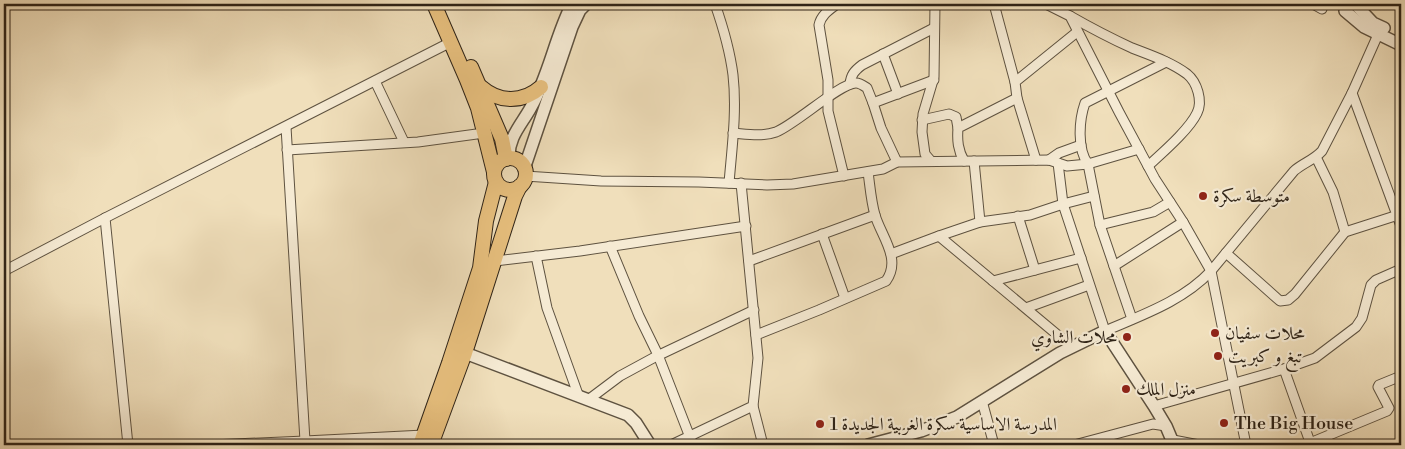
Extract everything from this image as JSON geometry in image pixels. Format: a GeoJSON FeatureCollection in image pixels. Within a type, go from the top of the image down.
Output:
{"type":"FeatureCollection","features":[{"type":"Feature","properties":{"kind":"main road"},"geometry":{"type":"LineString","coordinates":[[434,4],[478,108],[495,177],[502,188],[507,190],[516,189],[523,177]]}},
{"type":"Feature","properties":{"kind":"main road"},"geometry":{"type":"LineString","coordinates":[[443,4],[481,87],[508,159]]}},
{"type":"Feature","properties":{"kind":"main road"},"geometry":{"type":"LineString","coordinates":[[481,87],[495,96],[511,99],[527,96],[541,88]]}},
{"type":"Feature","properties":{"kind":"main road"},"geometry":{"type":"LineString","coordinates":[[508,159],[518,161],[523,177],[515,196],[465,353],[425,442],[480,268],[486,221],[498,163],[508,159]]}},
{"type":"Feature","properties":{"kind":"street"},"geometry":{"type":"LineString","coordinates":[[508,159],[513,136],[541,88],[572,4]]}},
{"type":"Feature","properties":{"kind":"street"},"geometry":{"type":"LineString","coordinates":[[586,4],[580,10],[572,27],[523,177],[601,181],[794,184],[883,169],[897,162],[1049,160],[1067,166],[1088,164],[1139,149]]}},
{"type":"Feature","properties":{"kind":"street"},"geometry":{"type":"LineString","coordinates":[[715,4],[723,28],[733,75],[729,183]]}},
{"type":"Feature","properties":{"kind":"street"},"geometry":{"type":"LineString","coordinates":[[837,4],[823,15],[819,25],[826,62],[832,130],[844,176]]}},
{"type":"Feature","properties":{"kind":"street"},"geometry":{"type":"LineString","coordinates":[[932,161],[925,154],[922,120],[934,80],[935,4]]}},
{"type":"Feature","properties":{"kind":"street"},"geometry":{"type":"LineString","coordinates":[[994,4],[1015,82],[1017,98],[1036,160]]}},
{"type":"Feature","properties":{"kind":"street"},"geometry":{"type":"LineString","coordinates":[[1046,4],[1102,35],[1166,62],[1190,78],[1200,102],[1198,112],[1190,123],[1148,166]]}},
{"type":"Feature","properties":{"kind":"street"},"geometry":{"type":"LineString","coordinates":[[1313,4],[1322,9]]}},
{"type":"Feature","properties":{"kind":"street"},"geometry":{"type":"LineString","coordinates":[[1348,6],[1401,44]]}},
{"type":"Feature","properties":{"kind":"street"},"geometry":{"type":"LineString","coordinates":[[1070,16],[1148,166],[1184,222],[1211,271],[1245,440],[1244,445]]}},
{"type":"Feature","properties":{"kind":"street"},"geometry":{"type":"LineString","coordinates":[[850,84],[851,76],[855,70],[934,28]]}},
{"type":"Feature","properties":{"kind":"street"},"geometry":{"type":"LineString","coordinates":[[1380,30],[1401,37]]}},
{"type":"Feature","properties":{"kind":"street"},"geometry":{"type":"LineString","coordinates":[[868,445],[887,443],[957,417],[1072,348],[1186,293],[1199,284],[1294,171],[1322,151],[1329,141],[1380,30]]}},
{"type":"Feature","properties":{"kind":"street"},"geometry":{"type":"LineString","coordinates":[[1015,82],[1077,32]]}},
{"type":"Feature","properties":{"kind":"street"},"geometry":{"type":"LineString","coordinates":[[4,271],[451,42]]}},
{"type":"Feature","properties":{"kind":"street"},"geometry":{"type":"LineString","coordinates":[[883,54],[898,94]]}},
{"type":"Feature","properties":{"kind":"street"},"geometry":{"type":"LineString","coordinates":[[1132,319],[1100,224],[1088,164],[1083,158],[1081,126],[1085,103],[1166,62]]}},
{"type":"Feature","properties":{"kind":"street"},"geometry":{"type":"LineString","coordinates":[[873,103],[934,80]]}},
{"type":"Feature","properties":{"kind":"street"},"geometry":{"type":"LineString","coordinates":[[375,81],[404,142]]}},
{"type":"Feature","properties":{"kind":"street"},"geometry":{"type":"LineString","coordinates":[[732,133],[763,135],[786,128],[850,84],[857,83],[867,88],[880,128],[897,162]]}},
{"type":"Feature","properties":{"kind":"street"},"geometry":{"type":"LineString","coordinates":[[1352,93],[1401,226]]}},
{"type":"Feature","properties":{"kind":"street"},"geometry":{"type":"LineString","coordinates":[[958,128],[1017,98]]}},
{"type":"Feature","properties":{"kind":"street"},"geometry":{"type":"LineString","coordinates":[[922,120],[949,114],[956,118],[959,151],[964,161]]}},
{"type":"Feature","properties":{"kind":"street"},"geometry":{"type":"LineString","coordinates":[[286,127],[305,441]]}},
{"type":"Feature","properties":{"kind":"street"},"geometry":{"type":"LineString","coordinates":[[287,150],[404,142],[484,133]]}},
{"type":"Feature","properties":{"kind":"street"},"geometry":{"type":"LineString","coordinates":[[1049,160],[1059,153],[1081,145]]}},
{"type":"Feature","properties":{"kind":"street"},"geometry":{"type":"LineString","coordinates":[[1316,157],[1333,192],[1345,232]]}},
{"type":"Feature","properties":{"kind":"street"},"geometry":{"type":"LineString","coordinates":[[974,161],[980,222]]}},
{"type":"Feature","properties":{"kind":"street"},"geometry":{"type":"LineString","coordinates":[[1058,163],[1063,204],[1105,331],[1154,406],[1166,426],[1173,443],[1199,445]]}},
{"type":"Feature","properties":{"kind":"street"},"geometry":{"type":"LineString","coordinates":[[756,335],[886,281],[889,276],[891,254],[875,215],[868,172]]}},
{"type":"Feature","properties":{"kind":"street"},"geometry":{"type":"LineString","coordinates":[[741,183],[758,358],[753,406],[763,445]]}},
{"type":"Feature","properties":{"kind":"street"},"geometry":{"type":"LineString","coordinates":[[891,254],[980,222],[1030,215],[1094,196]]}},
{"type":"Feature","properties":{"kind":"street"},"geometry":{"type":"LineString","coordinates":[[1100,224],[1153,212],[1170,202]]}},
{"type":"Feature","properties":{"kind":"street"},"geometry":{"type":"LineString","coordinates":[[749,261],[875,215]]}},
{"type":"Feature","properties":{"kind":"street"},"geometry":{"type":"LineString","coordinates":[[1226,253],[1280,301],[1284,301],[1295,294],[1345,232],[1398,215]]}},
{"type":"Feature","properties":{"kind":"street"},"geometry":{"type":"LineString","coordinates":[[1018,216],[1035,270]]}},
{"type":"Feature","properties":{"kind":"street"},"geometry":{"type":"LineString","coordinates":[[105,218],[128,445]]}},
{"type":"Feature","properties":{"kind":"street"},"geometry":{"type":"LineString","coordinates":[[1114,266],[1184,222]]}},
{"type":"Feature","properties":{"kind":"street"},"geometry":{"type":"LineString","coordinates":[[495,261],[746,226]]}},
{"type":"Feature","properties":{"kind":"street"},"geometry":{"type":"LineString","coordinates":[[822,234],[845,298]]}},
{"type":"Feature","properties":{"kind":"street"},"geometry":{"type":"LineString","coordinates":[[939,236],[1072,348]]}},
{"type":"Feature","properties":{"kind":"street"},"geometry":{"type":"LineString","coordinates":[[610,246],[658,355],[692,441]]}},
{"type":"Feature","properties":{"kind":"street"},"geometry":{"type":"LineString","coordinates":[[536,256],[547,308],[584,399]]}},
{"type":"Feature","properties":{"kind":"street"},"geometry":{"type":"LineString","coordinates":[[993,281],[1081,258]]}},
{"type":"Feature","properties":{"kind":"street"},"geometry":{"type":"LineString","coordinates":[[1154,406],[1284,369],[1315,358],[1351,331],[1362,318],[1371,285],[1376,280],[1401,269]]}},
{"type":"Feature","properties":{"kind":"street"},"geometry":{"type":"LineString","coordinates":[[1026,308],[1089,285]]}},
{"type":"Feature","properties":{"kind":"street"},"geometry":{"type":"LineString","coordinates":[[584,399],[658,355],[754,310]]}},
{"type":"Feature","properties":{"kind":"street"},"geometry":{"type":"LineString","coordinates":[[465,353],[628,415],[636,423],[650,445]]}},
{"type":"Feature","properties":{"kind":"street"},"geometry":{"type":"LineString","coordinates":[[1284,369],[1310,444],[1387,411],[1389,408],[1378,387],[1401,376]]}},
{"type":"Feature","properties":{"kind":"street"},"geometry":{"type":"LineString","coordinates":[[982,401],[994,445]]}},
{"type":"Feature","properties":{"kind":"street"},"geometry":{"type":"LineString","coordinates":[[671,445],[692,441],[753,406]]}},
{"type":"Feature","properties":{"kind":"street"},"geometry":{"type":"LineString","coordinates":[[1074,445],[1153,424],[1166,426]]}},
{"type":"Feature","properties":{"kind":"street"},"geometry":{"type":"LineString","coordinates":[[212,445],[305,441],[425,442]]}},
{"type":"Feature","properties":{"kind":"place","name":"متوسطة سكرة"},"geometry":{"type":"Point","coordinates":[1203,196]}},
{"type":"Feature","properties":{"kind":"place","name":"محلات سفيان"},"geometry":{"type":"Point","coordinates":[1215,333]}},
{"type":"Feature","properties":{"kind":"place","name":"محلات الشاوي"},"geometry":{"type":"Point","coordinates":[1127,337]}},
{"type":"Feature","properties":{"kind":"place","name":"تبغ و كبريت"},"geometry":{"type":"Point","coordinates":[1218,356]}},
{"type":"Feature","properties":{"kind":"place","name":"منزل الملك"},"geometry":{"type":"Point","coordinates":[1126,389]}},
{"type":"Feature","properties":{"kind":"place","name":"The Big House"},"geometry":{"type":"Point","coordinates":[1224,423]}},
{"type":"Feature","properties":{"kind":"place","name":"المدرسة الاساسية سكرة الغربية الجديدة 1"},"geometry":{"type":"Point","coordinates":[820,424]}}]}
